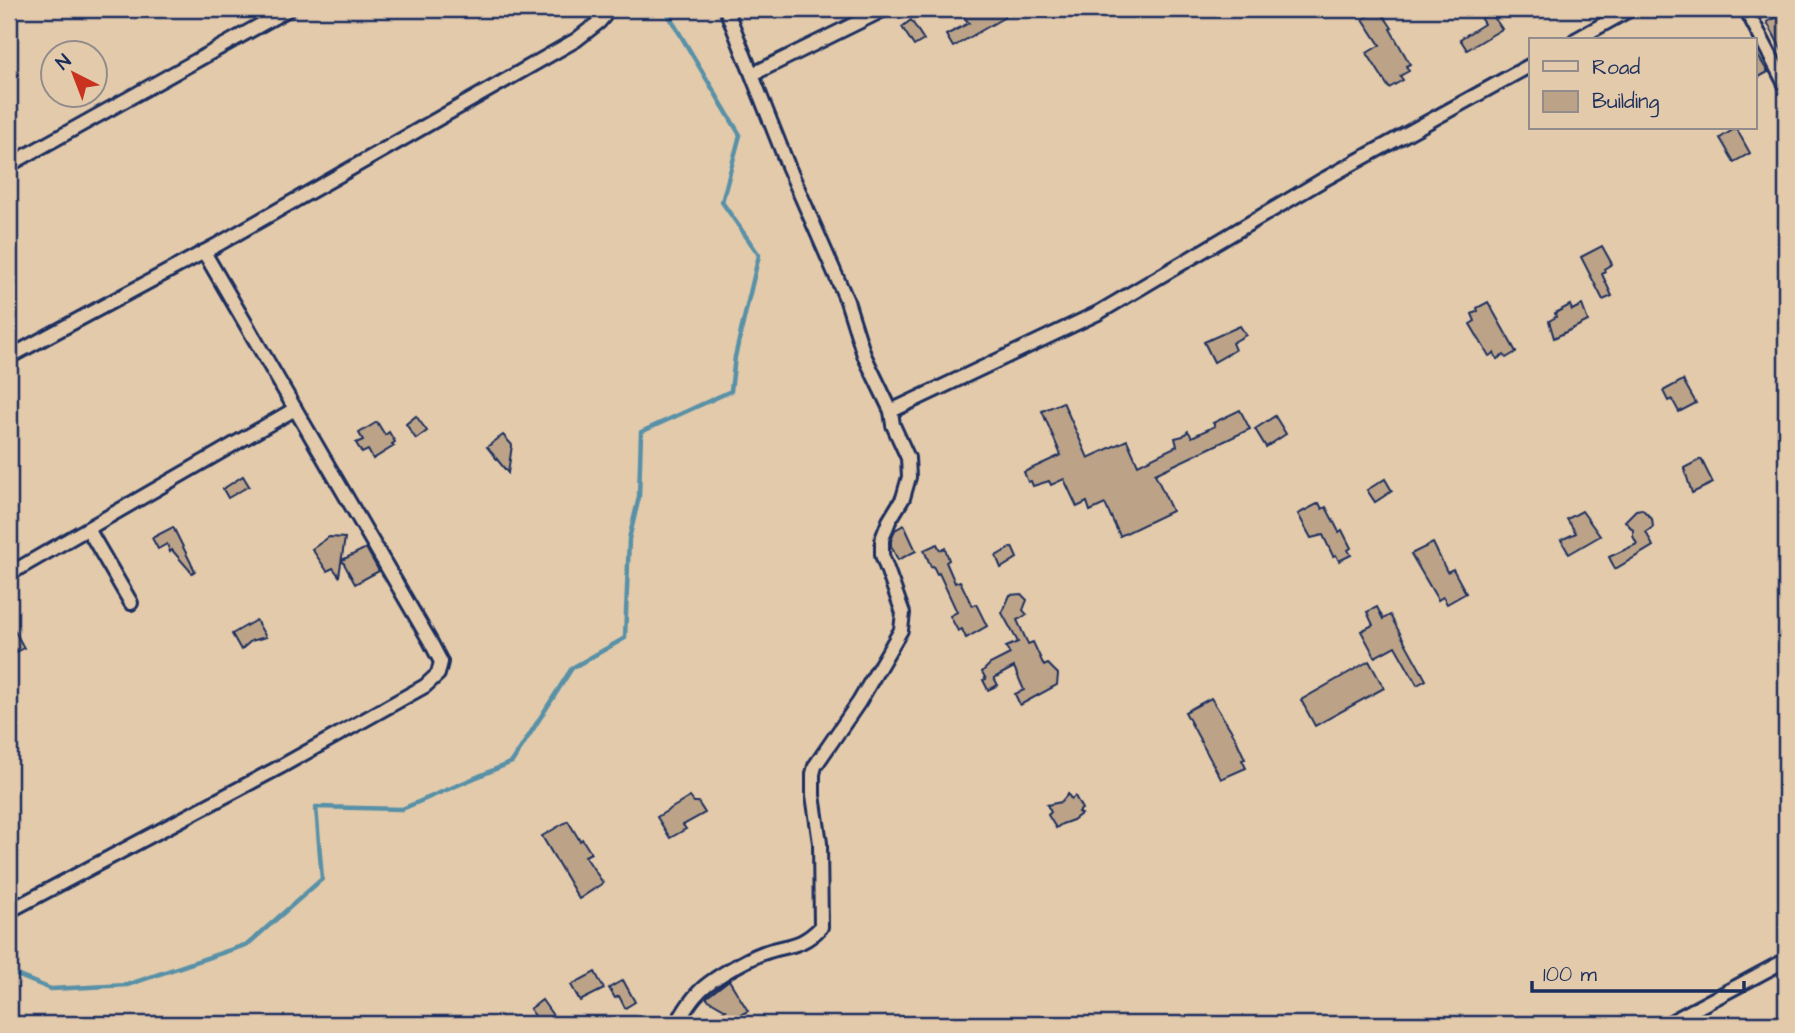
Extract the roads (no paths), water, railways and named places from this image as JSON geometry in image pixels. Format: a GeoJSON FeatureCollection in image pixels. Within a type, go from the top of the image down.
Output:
{"type":"FeatureCollection","features":[{"type":"Feature","properties":{"kind":"street"},"geometry":{"type":"LineString","coordinates":[[9,165],[289,9]]}},
{"type":"Feature","properties":{"kind":"street"},"geometry":{"type":"LineString","coordinates":[[9,356],[204,252],[576,40],[599,22],[610,9]]}},
{"type":"Feature","properties":{"kind":"street"},"geometry":{"type":"LineString","coordinates":[[676,1024],[698,991],[762,953],[800,944],[821,927],[820,843],[813,795],[815,766],[859,702],[901,630],[903,613],[882,555],[882,538],[888,521],[903,498],[909,477],[908,458],[893,425],[891,411],[864,355],[847,301],[726,9]]}},
{"type":"Feature","properties":{"kind":"street"},"geometry":{"type":"LineString","coordinates":[[753,74],[885,9]]}},
{"type":"Feature","properties":{"kind":"street"},"geometry":{"type":"LineString","coordinates":[[1579,38],[1631,9]]}},
{"type":"Feature","properties":{"kind":"street"},"geometry":{"type":"LineString","coordinates":[[1746,9],[1786,86]]}},
{"type":"Feature","properties":{"kind":"street"},"geometry":{"type":"LineString","coordinates":[[891,411],[1098,313],[1321,181],[1529,66]]}},
{"type":"Feature","properties":{"kind":"street"},"geometry":{"type":"LineString","coordinates":[[9,911],[281,767],[425,686],[438,674],[441,662],[204,252]]}},
{"type":"Feature","properties":{"kind":"street"},"geometry":{"type":"LineString","coordinates":[[9,574],[295,409]]}},
{"type":"Feature","properties":{"kind":"street"},"geometry":{"type":"LineString","coordinates":[[88,529],[131,603]]}},
{"type":"Feature","properties":{"kind":"street"},"geometry":{"type":"LineString","coordinates":[[1667,1024],[1786,960]]}},
{"type":"Feature","properties":{"kind":"waterway"},"geometry":{"type":"LineString","coordinates":[[9,972],[51,989],[127,985],[248,944],[322,879],[316,807],[402,809],[512,762],[572,668],[625,638],[629,539],[639,497],[641,432],[731,391],[735,357],[759,255],[722,202],[740,135],[665,9]]}}]}
